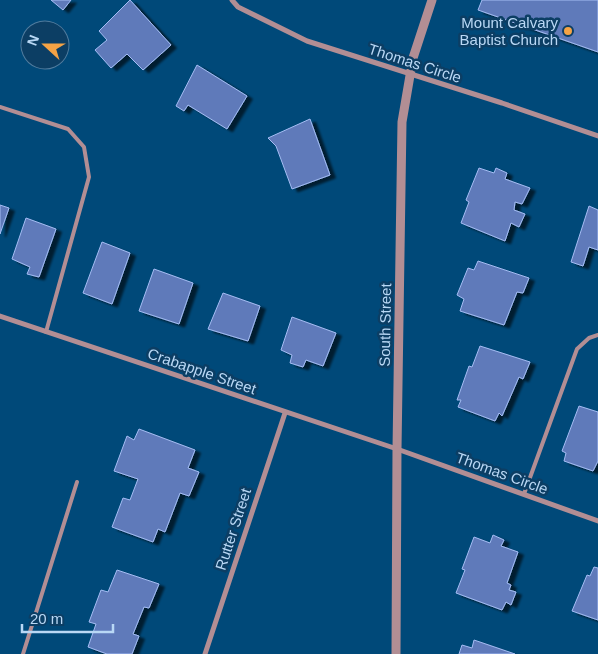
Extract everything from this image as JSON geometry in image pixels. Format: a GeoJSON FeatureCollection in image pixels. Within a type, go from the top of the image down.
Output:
{"type":"FeatureCollection","features":[{"type":"Feature","properties":{"kind":"street","name":"Thomas Circle"},"geometry":{"type":"LineString","coordinates":[[232,0],[238,7],[307,41],[502,103],[598,136]]}},
{"type":"Feature","properties":{"kind":"street","name":"South Street"},"geometry":{"type":"LineString","coordinates":[[396,654],[402,122],[412,58],[432,0]]}},
{"type":"Feature","properties":{"kind":"street","name":"Crabapple Street"},"geometry":{"type":"LineString","coordinates":[[0,316],[397,449]]}},
{"type":"Feature","properties":{"kind":"street","name":"Rutter Street"},"geometry":{"type":"LineString","coordinates":[[205,654],[285,413]]}},
{"type":"Feature","properties":{"kind":"street","name":"Thomas Circle"},"geometry":{"type":"LineString","coordinates":[[397,449],[598,521]]}},
{"type":"Feature","properties":{"kind":"lane"},"geometry":{"type":"LineString","coordinates":[[0,107],[68,129],[84,147],[89,177],[46,332]]}},
{"type":"Feature","properties":{"kind":"lane"},"geometry":{"type":"LineString","coordinates":[[524,494],[577,349],[589,338],[598,336]]}},
{"type":"Feature","properties":{"kind":"lane"},"geometry":{"type":"LineString","coordinates":[[23,654],[77,482]]}},
{"type":"Feature","properties":{"kind":"building"},"geometry":{"type":"Polygon","coordinates":[[[51,0],[71,0],[63,10],[51,0]]]}},
{"type":"Feature","properties":{"kind":"building"},"geometry":{"type":"Polygon","coordinates":[[[130,0],[171,45],[143,70],[127,54],[111,68],[95,50],[107,40],[99,31],[130,0]]]}},
{"type":"Feature","properties":{"kind":"building","name":"Mount Calvary Baptist Church"},"geometry":{"type":"Polygon","coordinates":[[[482,0],[598,0],[598,52],[478,10],[482,0]]]}},
{"type":"Feature","properties":{"kind":"building"},"geometry":{"type":"Polygon","coordinates":[[[197,65],[247,96],[227,129],[188,105],[184,111],[176,106],[197,65]]]}},
{"type":"Feature","properties":{"kind":"building"},"geometry":{"type":"Polygon","coordinates":[[[310,119],[330,175],[292,189],[276,146],[268,138],[310,119]]]}},
{"type":"Feature","properties":{"kind":"building"},"geometry":{"type":"Polygon","coordinates":[[[479,168],[494,173],[496,168],[507,173],[505,179],[530,188],[522,204],[515,202],[514,210],[525,214],[519,227],[511,223],[505,241],[461,223],[469,202],[466,200],[479,168]]]}},
{"type":"Feature","properties":{"kind":"building"},"geometry":{"type":"Polygon","coordinates":[[[0,205],[9,208],[0,234],[0,205]]]}},
{"type":"Feature","properties":{"kind":"building"},"geometry":{"type":"Polygon","coordinates":[[[589,206],[598,210],[598,250],[589,247],[583,266],[571,262],[589,206]]]}},
{"type":"Feature","properties":{"kind":"building"},"geometry":{"type":"Polygon","coordinates":[[[26,218],[56,229],[39,277],[27,274],[30,267],[12,259],[26,218]]]}},
{"type":"Feature","properties":{"kind":"building"},"geometry":{"type":"Polygon","coordinates":[[[102,242],[130,253],[112,304],[83,293],[102,242]]]}},
{"type":"Feature","properties":{"kind":"building"},"geometry":{"type":"Polygon","coordinates":[[[478,261],[529,278],[523,293],[517,292],[504,325],[460,311],[464,299],[457,295],[468,268],[474,270],[478,261]]]}},
{"type":"Feature","properties":{"kind":"building"},"geometry":{"type":"Polygon","coordinates":[[[154,269],[193,283],[179,324],[139,311],[154,269]]]}},
{"type":"Feature","properties":{"kind":"building"},"geometry":{"type":"Polygon","coordinates":[[[223,293],[260,306],[248,341],[208,329],[223,293]]]}},
{"type":"Feature","properties":{"kind":"building"},"geometry":{"type":"Polygon","coordinates":[[[292,317],[336,333],[323,366],[306,360],[303,367],[290,363],[292,355],[281,350],[292,317]]]}},
{"type":"Feature","properties":{"kind":"building"},"geometry":{"type":"Polygon","coordinates":[[[480,346],[530,362],[523,379],[519,377],[502,416],[499,413],[495,421],[458,407],[461,400],[457,400],[469,366],[472,367],[480,346]]]}},
{"type":"Feature","properties":{"kind":"building"},"geometry":{"type":"Polygon","coordinates":[[[579,406],[598,412],[598,461],[593,471],[564,461],[566,453],[562,451],[579,406]]]}},
{"type":"Feature","properties":{"kind":"building"},"geometry":{"type":"Polygon","coordinates":[[[139,429],[195,450],[188,468],[199,472],[189,496],[180,493],[165,532],[158,529],[153,542],[112,527],[123,498],[130,500],[138,479],[114,471],[127,436],[134,440],[139,429]]]}},
{"type":"Feature","properties":{"kind":"building"},"geometry":{"type":"Polygon","coordinates":[[[493,535],[504,540],[501,546],[518,552],[507,583],[511,585],[509,590],[516,592],[511,605],[506,602],[502,610],[456,593],[465,570],[462,569],[474,537],[490,543],[493,535]]]}},
{"type":"Feature","properties":{"kind":"building"},"geometry":{"type":"Polygon","coordinates":[[[594,567],[598,568],[598,620],[572,611],[587,575],[590,576],[594,567]]]}},
{"type":"Feature","properties":{"kind":"building"},"geometry":{"type":"Polygon","coordinates":[[[117,570],[159,584],[149,608],[144,607],[133,634],[139,636],[132,654],[107,654],[88,647],[96,624],[89,622],[101,590],[108,592],[117,570]]]}},
{"type":"Feature","properties":{"kind":"building"},"geometry":{"type":"Polygon","coordinates":[[[474,640],[515,654],[459,654],[462,645],[472,648],[474,640]]]}},
{"type":"Feature","properties":{"kind":"place","name":"Mount Calvary Baptist Church"},"geometry":{"type":"Point","coordinates":[568,31]}}]}
